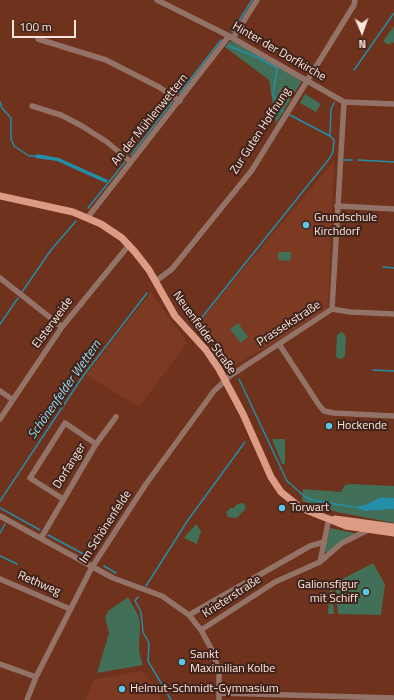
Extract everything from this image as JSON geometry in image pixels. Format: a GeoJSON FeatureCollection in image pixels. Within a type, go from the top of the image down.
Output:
{"type":"FeatureCollection","features":[{"type":"Feature","properties":{"kind":"main road","name":"Neuenfelder Straße"},"geometry":{"type":"LineString","coordinates":[[0,196],[61,208],[88,218],[112,230],[129,245],[156,281],[175,316],[212,359],[225,380],[271,477],[281,492],[301,508],[346,526],[394,533]]}},
{"type":"Feature","properties":{"kind":"main road","name":"Neuenfelder Straße"},"geometry":{"type":"LineString","coordinates":[[329,518],[394,527]]}},
{"type":"Feature","properties":{"kind":"street","name":"Hinter der Dorfkirche"},"geometry":{"type":"LineString","coordinates":[[157,0],[231,37],[344,102],[394,104]]}},
{"type":"Feature","properties":{"kind":"street","name":"An der Mühlenwettern"},"geometry":{"type":"LineString","coordinates":[[88,218],[231,37],[257,0]]}},
{"type":"Feature","properties":{"kind":"street","name":"Zur Guten Hoffnung"},"geometry":{"type":"LineString","coordinates":[[156,281],[172,269],[252,170],[354,5],[355,0]]}},
{"type":"Feature","properties":{"kind":"street"},"geometry":{"type":"LineString","coordinates":[[38,39],[106,60],[159,87],[180,101]]}},
{"type":"Feature","properties":{"kind":"street","name":"Prassekstraße"},"geometry":{"type":"LineString","coordinates":[[225,380],[332,309],[344,102]]}},
{"type":"Feature","properties":{"kind":"street"},"geometry":{"type":"LineString","coordinates":[[32,106],[61,115],[82,126],[107,142],[131,162]]}},
{"type":"Feature","properties":{"kind":"street"},"geometry":{"type":"LineString","coordinates":[[337,206],[394,209]]}},
{"type":"Feature","properties":{"kind":"street","name":"Elsterweide"},"geometry":{"type":"LineString","coordinates":[[0,419],[62,327],[129,245]]}},
{"type":"Feature","properties":{"kind":"street"},"geometry":{"type":"LineString","coordinates":[[0,278],[62,327]]}},
{"type":"Feature","properties":{"kind":"street"},"geometry":{"type":"LineString","coordinates":[[332,309],[350,312],[394,314]]}},
{"type":"Feature","properties":{"kind":"street"},"geometry":{"type":"LineString","coordinates":[[280,344],[319,405],[329,413],[394,416]]}},
{"type":"Feature","properties":{"kind":"street","name":"Im Schönenfelde"},"geometry":{"type":"LineString","coordinates":[[27,700],[36,677],[92,567],[181,435],[214,391],[225,380]]}},
{"type":"Feature","properties":{"kind":"street"},"geometry":{"type":"LineString","coordinates":[[0,391],[13,400]]}},
{"type":"Feature","properties":{"kind":"street","name":"Dorfanger"},"geometry":{"type":"LineString","coordinates":[[41,538],[63,498],[96,444],[116,417]]}},
{"type":"Feature","properties":{"kind":"street","name":"Dorfanger"},"geometry":{"type":"LineString","coordinates":[[63,498],[30,478],[65,422],[96,444]]}},
{"type":"Feature","properties":{"kind":"street"},"geometry":{"type":"LineString","coordinates":[[0,516],[124,584],[162,596],[189,615],[201,630]]}},
{"type":"Feature","properties":{"kind":"street"},"geometry":{"type":"LineString","coordinates":[[320,562],[329,518]]}},
{"type":"Feature","properties":{"kind":"street","name":"Krieterstraße"},"geometry":{"type":"LineString","coordinates":[[219,700],[219,673],[215,658],[201,630],[275,582],[320,562],[342,543],[368,530]]}},
{"type":"Feature","properties":{"kind":"street"},"geometry":{"type":"LineString","coordinates":[[189,615],[316,543],[324,542]]}},
{"type":"Feature","properties":{"kind":"street","name":"Rethweg"},"geometry":{"type":"LineString","coordinates":[[0,579],[70,609]]}},
{"type":"Feature","properties":{"kind":"street"},"geometry":{"type":"LineString","coordinates":[[0,664],[36,677]]}},
{"type":"Feature","properties":{"kind":"street"},"geometry":{"type":"LineString","coordinates":[[219,693],[383,699],[394,698]]}},
{"type":"Feature","properties":{"kind":"shaded area","name":"Grundschule Kirchdorf"},"geometry":{"type":"Polygon","coordinates":[[[334,161],[328,308],[274,343],[233,366],[199,322],[334,161]]]}},
{"type":"Feature","properties":{"kind":"shaded area"},"geometry":{"type":"Polygon","coordinates":[[[151,292],[187,343],[139,407],[86,375],[151,292]]]}},
{"type":"Feature","properties":{"kind":"shaded area","name":"Helmut-Schmidt-Gymnasium"},"geometry":{"type":"Polygon","coordinates":[[[141,671],[146,674],[161,700],[86,700],[94,679],[141,671]]]}},
{"type":"Feature","properties":{"kind":"green space"},"geometry":{"type":"Polygon","coordinates":[[[394,26],[394,43],[392,42],[389,45],[383,41],[394,26]]]}},
{"type":"Feature","properties":{"kind":"green space"},"geometry":{"type":"Polygon","coordinates":[[[234,41],[300,78],[301,82],[276,124],[269,80],[225,47],[229,42],[234,41]]]}},
{"type":"Feature","properties":{"kind":"green space"},"geometry":{"type":"Polygon","coordinates":[[[305,94],[321,104],[316,112],[300,103],[305,94]]]}},
{"type":"Feature","properties":{"kind":"green space"},"geometry":{"type":"Polygon","coordinates":[[[278,252],[291,252],[290,261],[278,260],[278,252]]]}},
{"type":"Feature","properties":{"kind":"green space"},"geometry":{"type":"Polygon","coordinates":[[[238,323],[248,337],[241,343],[230,329],[238,323]]]}},
{"type":"Feature","properties":{"kind":"green space"},"geometry":{"type":"Polygon","coordinates":[[[341,332],[344,333],[346,338],[345,356],[342,359],[337,358],[336,355],[337,335],[341,332]]]}},
{"type":"Feature","properties":{"kind":"green space"},"geometry":{"type":"Polygon","coordinates":[[[272,439],[285,439],[285,464],[282,464],[272,439]]]}},
{"type":"Feature","properties":{"kind":"green space"},"geometry":{"type":"Polygon","coordinates":[[[345,485],[394,486],[394,498],[381,497],[365,505],[354,507],[365,511],[394,509],[394,523],[337,512],[302,501],[303,489],[341,492],[345,485]]]}},
{"type":"Feature","properties":{"kind":"green space"},"geometry":{"type":"Polygon","coordinates":[[[244,503],[246,508],[237,518],[228,517],[226,513],[230,508],[234,508],[237,504],[244,503]]]}},
{"type":"Feature","properties":{"kind":"green space"},"geometry":{"type":"Polygon","coordinates":[[[196,524],[201,531],[197,544],[184,538],[196,524]]]}},
{"type":"Feature","properties":{"kind":"green space"},"geometry":{"type":"Polygon","coordinates":[[[330,528],[354,534],[328,553],[324,552],[330,528]]]}},
{"type":"Feature","properties":{"kind":"green space"},"geometry":{"type":"Polygon","coordinates":[[[373,563],[385,584],[381,615],[338,614],[335,583],[373,563]]]}},
{"type":"Feature","properties":{"kind":"green space"},"geometry":{"type":"Polygon","coordinates":[[[330,585],[332,586],[334,614],[328,614],[330,585]]]}},
{"type":"Feature","properties":{"kind":"green space"},"geometry":{"type":"Polygon","coordinates":[[[128,597],[138,615],[140,623],[139,651],[143,665],[97,673],[109,633],[105,618],[108,611],[128,597]]]}},
{"type":"Feature","properties":{"kind":"water"},"geometry":{"type":"Polygon","coordinates":[[[37,154],[59,158],[108,180],[106,183],[57,161],[35,158],[37,154]]]}},
{"type":"Feature","properties":{"kind":"water"},"geometry":{"type":"Polygon","coordinates":[[[381,497],[394,498],[394,509],[365,511],[353,507],[365,505],[381,497]]]}},
{"type":"Feature","properties":{"kind":"waterway"},"geometry":{"type":"LineString","coordinates":[[232,32],[252,0]]}},
{"type":"Feature","properties":{"kind":"waterway"},"geometry":{"type":"LineString","coordinates":[[354,70],[394,13]]}},
{"type":"Feature","properties":{"kind":"waterway"},"geometry":{"type":"LineString","coordinates":[[179,94],[221,40]]}},
{"type":"Feature","properties":{"kind":"waterway"},"geometry":{"type":"LineString","coordinates":[[229,46],[257,57],[277,68],[273,95],[283,112]]}},
{"type":"Feature","properties":{"kind":"waterway"},"geometry":{"type":"LineString","coordinates":[[131,155],[173,101]]}},
{"type":"Feature","properties":{"kind":"waterway"},"geometry":{"type":"LineString","coordinates":[[0,102],[2,108],[11,118],[11,139],[14,146],[29,156],[37,156]]}},
{"type":"Feature","properties":{"kind":"waterway"},"geometry":{"type":"LineString","coordinates":[[230,367],[198,322],[329,159],[333,152],[334,140],[330,136],[331,109],[334,103]]}},
{"type":"Feature","properties":{"kind":"waterway"},"geometry":{"type":"LineString","coordinates":[[290,115],[330,136]]}},
{"type":"Feature","properties":{"kind":"waterway"},"geometry":{"type":"LineString","coordinates":[[343,160],[352,160]]}},
{"type":"Feature","properties":{"kind":"waterway"},"geometry":{"type":"LineString","coordinates":[[358,160],[394,162]]}},
{"type":"Feature","properties":{"kind":"waterway"},"geometry":{"type":"LineString","coordinates":[[88,208],[125,162]]}},
{"type":"Feature","properties":{"kind":"waterway"},"geometry":{"type":"LineString","coordinates":[[22,292],[51,250],[76,221]]}},
{"type":"Feature","properties":{"kind":"waterway"},"geometry":{"type":"LineString","coordinates":[[383,267],[394,268]]}},
{"type":"Feature","properties":{"kind":"waterway","name":"Schönenfelder Wettern"},"geometry":{"type":"LineString","coordinates":[[0,501],[83,376],[147,293]]}},
{"type":"Feature","properties":{"kind":"waterway"},"geometry":{"type":"LineString","coordinates":[[0,324],[18,298]]}},
{"type":"Feature","properties":{"kind":"waterway"},"geometry":{"type":"LineString","coordinates":[[373,370],[394,371]]}},
{"type":"Feature","properties":{"kind":"waterway"},"geometry":{"type":"LineString","coordinates":[[239,379],[287,481],[304,496],[312,500],[353,507]]}},
{"type":"Feature","properties":{"kind":"waterway"},"geometry":{"type":"LineString","coordinates":[[146,586],[188,520],[245,442]]}},
{"type":"Feature","properties":{"kind":"waterway","name":"Schönenfelder Wettern"},"geometry":{"type":"LineString","coordinates":[[0,508],[40,530]]}},
{"type":"Feature","properties":{"kind":"waterway"},"geometry":{"type":"LineString","coordinates":[[0,533],[5,524]]}},
{"type":"Feature","properties":{"kind":"waterway","name":"Schönenfelder Wettern"},"geometry":{"type":"LineString","coordinates":[[48,535],[91,558]]}},
{"type":"Feature","properties":{"kind":"waterway","name":"Schönenfelder Wettern"},"geometry":{"type":"LineString","coordinates":[[0,556],[17,564]]}},
{"type":"Feature","properties":{"kind":"waterway","name":"Schönenfelder Wettern"},"geometry":{"type":"LineString","coordinates":[[104,566],[116,573]]}},
{"type":"Feature","properties":{"kind":"waterway","name":"Schönenfelder Wettern"},"geometry":{"type":"LineString","coordinates":[[138,597],[135,601],[141,612],[143,632],[149,643],[148,661],[171,700]]}},
{"type":"Feature","properties":{"kind":"place","name":"Grundschule Kirchdorf"},"geometry":{"type":"Point","coordinates":[306,225]}},
{"type":"Feature","properties":{"kind":"place","name":"Hockende"},"geometry":{"type":"Point","coordinates":[329,426]}},
{"type":"Feature","properties":{"kind":"place","name":"Torwart"},"geometry":{"type":"Point","coordinates":[282,508]}},
{"type":"Feature","properties":{"kind":"place","name":"Galionsfigur mit Schiff"},"geometry":{"type":"Point","coordinates":[366,592]}},
{"type":"Feature","properties":{"kind":"place","name":"Sankt Maximilian Kolbe"},"geometry":{"type":"Point","coordinates":[182,662]}},
{"type":"Feature","properties":{"kind":"place","name":"Helmut-Schmidt-Gymnasium"},"geometry":{"type":"Point","coordinates":[122,689]}}]}
